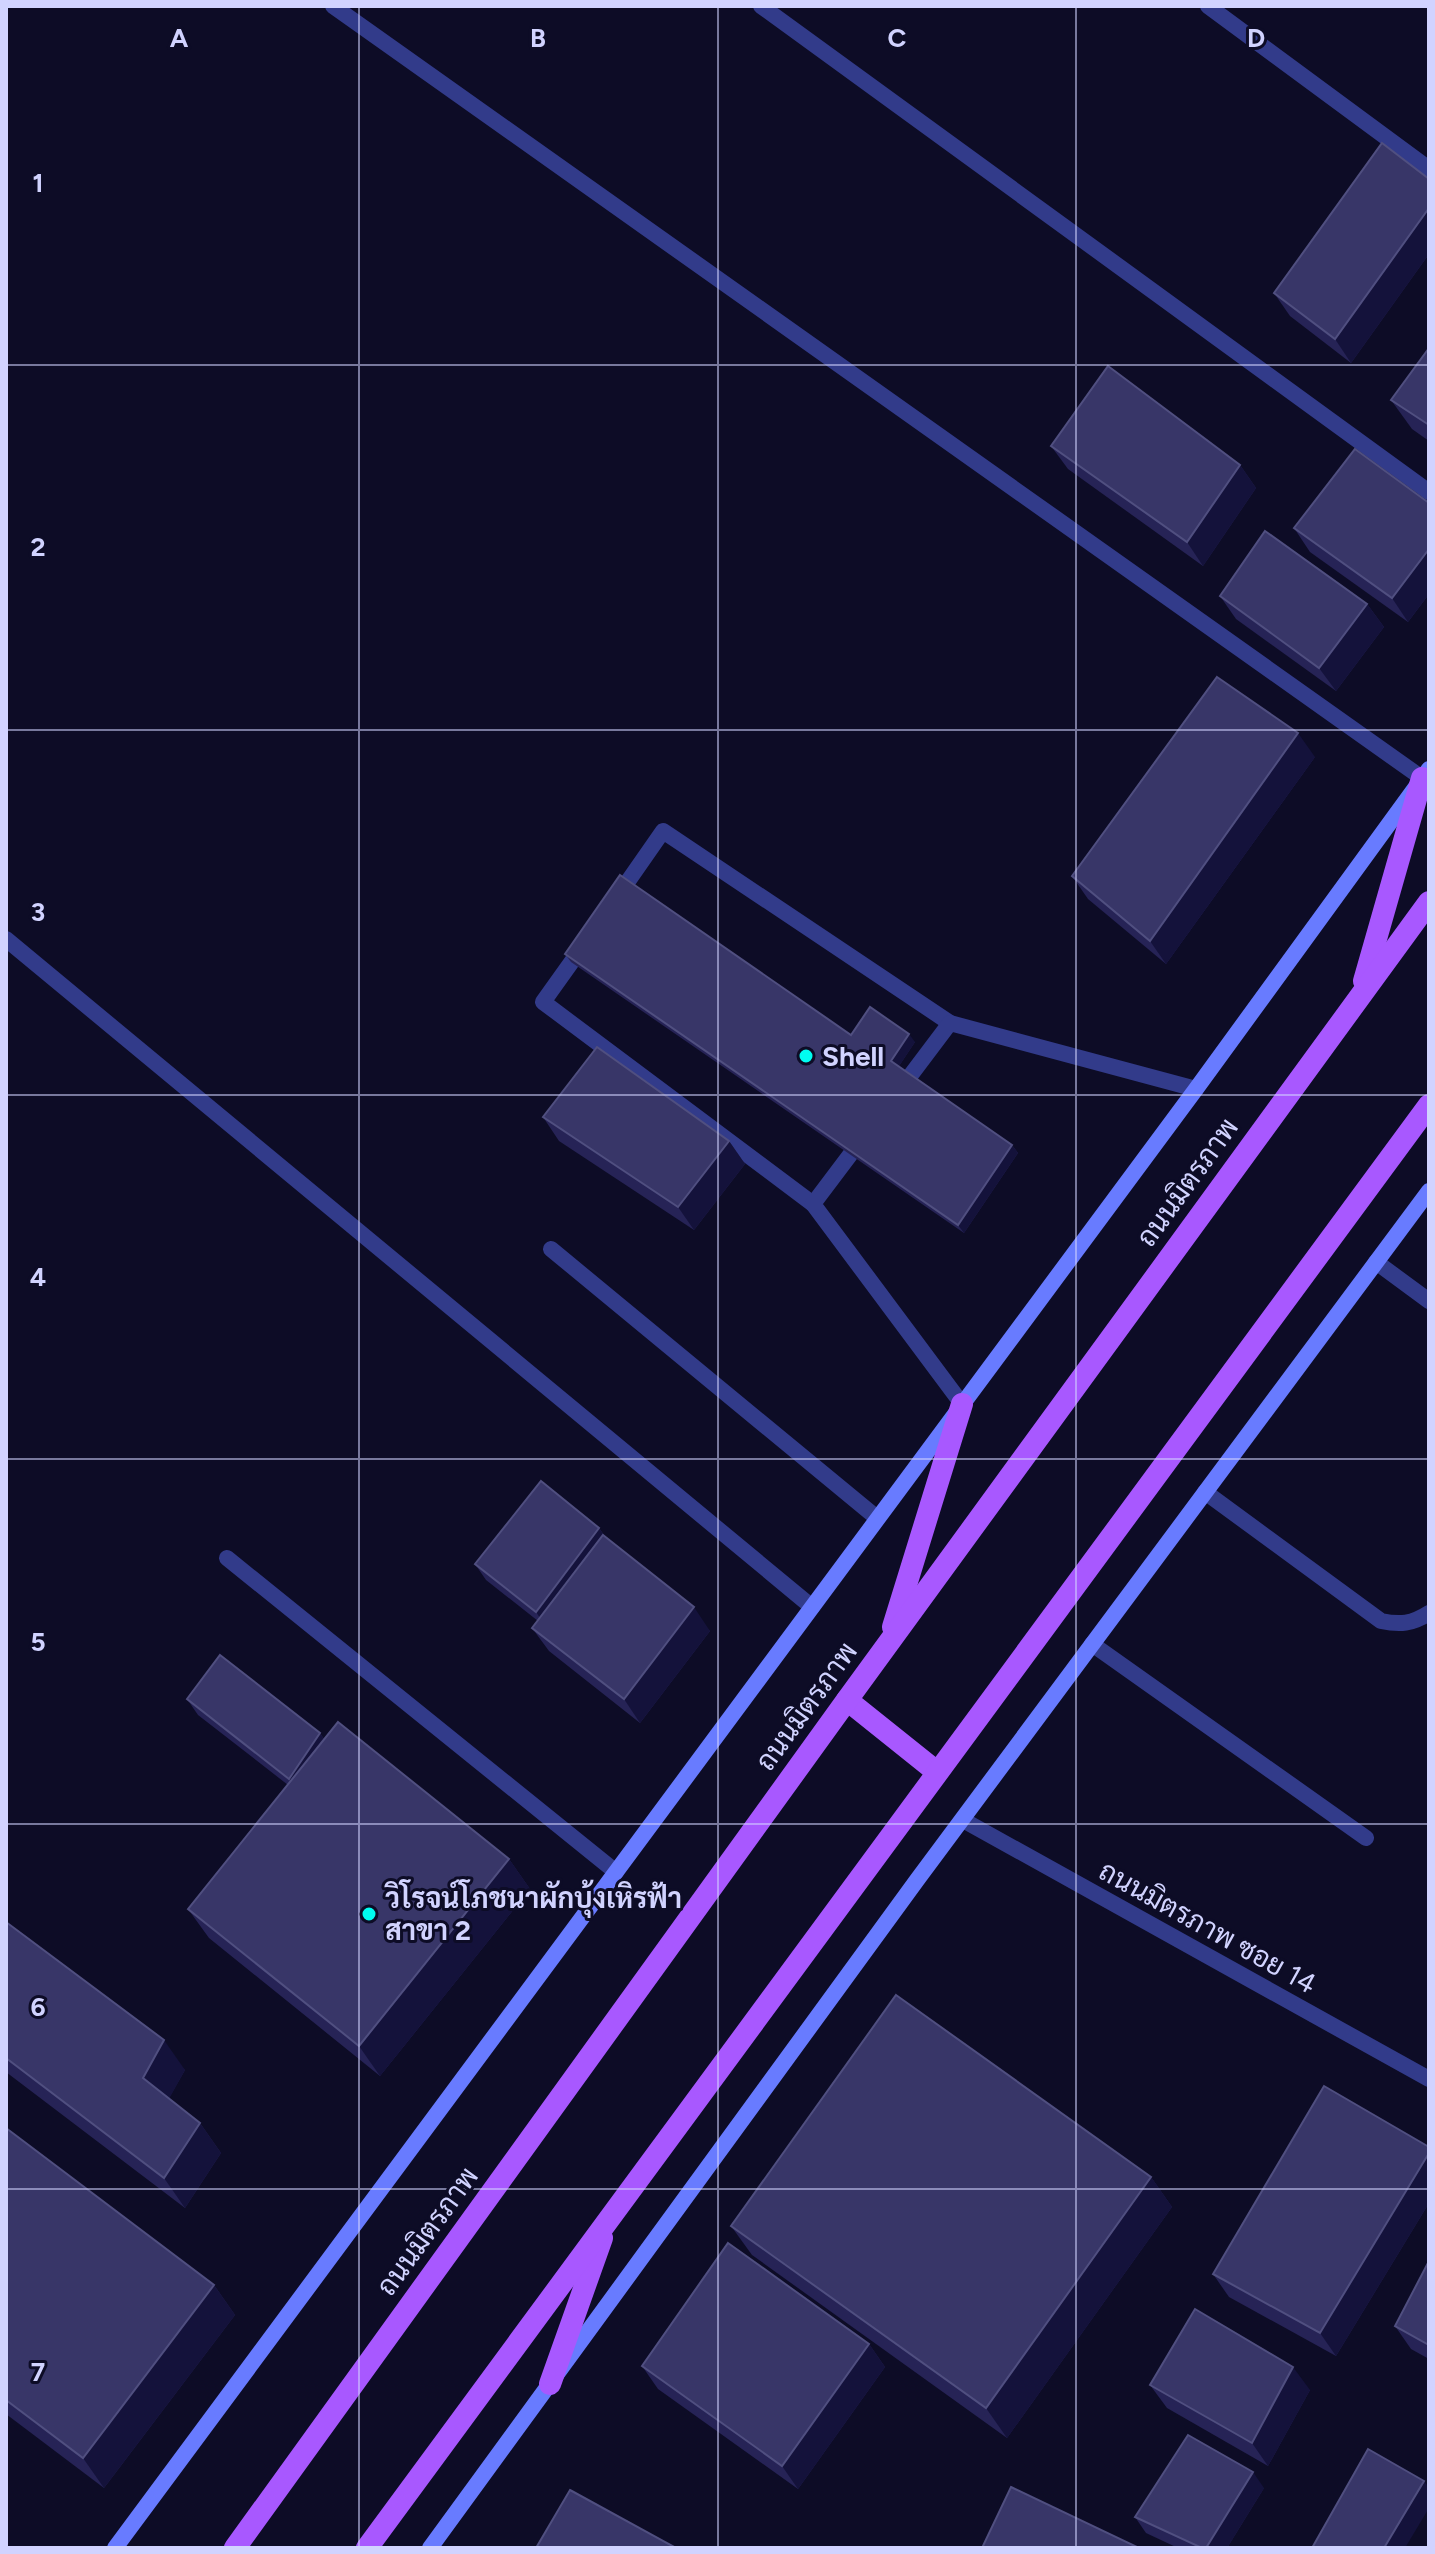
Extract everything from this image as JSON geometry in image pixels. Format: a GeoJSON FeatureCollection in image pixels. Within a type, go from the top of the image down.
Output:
{"type":"FeatureCollection","features":[{"type":"Feature","properties":{"kind":"main road"},"geometry":{"type":"LineString","coordinates":[[1359,997],[1426,774]]}},
{"type":"Feature","properties":{"kind":"main road"},"geometry":{"type":"LineString","coordinates":[[115,2548],[1426,774]]}},
{"type":"Feature","properties":{"kind":"main road","name":"ถนนมิตรภาพ"},"geometry":{"type":"LineString","coordinates":[[235,2548],[847,1700],[1429,902]]}},
{"type":"Feature","properties":{"kind":"main road"},"geometry":{"type":"LineString","coordinates":[[367,2548],[1429,1105]]}},
{"type":"Feature","properties":{"kind":"main road"},"geometry":{"type":"LineString","coordinates":[[430,2548],[1092,1644],[1429,1191]]}},
{"type":"Feature","properties":{"kind":"main road"},"geometry":{"type":"LineString","coordinates":[[888,1644],[962,1404]]}},
{"type":"Feature","properties":{"kind":"main road"},"geometry":{"type":"LineString","coordinates":[[847,1700],[937,1772]]}},
{"type":"Feature","properties":{"kind":"main road"},"geometry":{"type":"LineString","coordinates":[[550,2384],[611,2215]]}},
{"type":"Feature","properties":{"kind":"street"},"geometry":{"type":"LineString","coordinates":[[333,6],[1426,774]]}},
{"type":"Feature","properties":{"kind":"street"},"geometry":{"type":"LineString","coordinates":[[761,6],[1429,492]]}},
{"type":"Feature","properties":{"kind":"street"},"geometry":{"type":"LineString","coordinates":[[1208,6],[1429,169]]}},
{"type":"Feature","properties":{"kind":"street"},"geometry":{"type":"LineString","coordinates":[[962,1404],[813,1204],[543,1002],[663,831],[950,1023],[1196,1089]]}},
{"type":"Feature","properties":{"kind":"street"},"geometry":{"type":"LineString","coordinates":[[6,939],[812,1607]]}},
{"type":"Feature","properties":{"kind":"street"},"geometry":{"type":"LineString","coordinates":[[886,1108],[950,1023]]}},
{"type":"Feature","properties":{"kind":"street"},"geometry":{"type":"LineString","coordinates":[[813,1204],[868,1132]]}},
{"type":"Feature","properties":{"kind":"street"},"geometry":{"type":"LineString","coordinates":[[551,1249],[877,1518]]}},
{"type":"Feature","properties":{"kind":"street"},"geometry":{"type":"LineString","coordinates":[[1376,1262],[1429,1301]]}},
{"type":"Feature","properties":{"kind":"street"},"geometry":{"type":"LineString","coordinates":[[1205,1492],[1381,1621],[1397,1624],[1416,1622],[1429,1613]]}},
{"type":"Feature","properties":{"kind":"street"},"geometry":{"type":"LineString","coordinates":[[227,1558],[616,1872]]}},
{"type":"Feature","properties":{"kind":"street"},"geometry":{"type":"LineString","coordinates":[[1092,1644],[1366,1838]]}},
{"type":"Feature","properties":{"kind":"street","name":"ถนนมิตรภาพ ซอย 14"},"geometry":{"type":"LineString","coordinates":[[963,1820],[1429,2079]]}},
{"type":"Feature","properties":{"kind":"building"},"geometry":{"type":"Polygon","coordinates":[[[1382,143],[1429,179],[1429,208],[1335,339],[1274,293],[1382,143]]]}},
{"type":"Feature","properties":{"kind":"building"},"geometry":{"type":"Polygon","coordinates":[[[1429,348],[1429,425],[1391,400],[1429,348]]]}},
{"type":"Feature","properties":{"kind":"building"},"geometry":{"type":"Polygon","coordinates":[[[1108,366],[1240,465],[1187,542],[1051,446],[1108,366]]]}},
{"type":"Feature","properties":{"kind":"building"},"geometry":{"type":"Polygon","coordinates":[[[1355,449],[1429,503],[1429,549],[1392,598],[1294,528],[1355,449]]]}},
{"type":"Feature","properties":{"kind":"building"},"geometry":{"type":"Polygon","coordinates":[[[1265,531],[1367,604],[1319,668],[1220,596],[1265,531]]]}},
{"type":"Feature","properties":{"kind":"building"},"geometry":{"type":"Polygon","coordinates":[[[1217,677],[1298,733],[1150,941],[1072,876],[1217,677]]]}},
{"type":"Feature","properties":{"kind":"building","name":"Shell"},"geometry":{"type":"Polygon","coordinates":[[[620,875],[851,1035],[870,1007],[909,1034],[891,1061],[1012,1145],[958,1225],[565,954],[620,875]]]}},
{"type":"Feature","properties":{"kind":"building"},"geometry":{"type":"Polygon","coordinates":[[[597,1047],[729,1141],[678,1207],[543,1117],[597,1047]]]}},
{"type":"Feature","properties":{"kind":"building"},"geometry":{"type":"Polygon","coordinates":[[[541,1481],[599,1528],[536,1612],[475,1564],[541,1481]]]}},
{"type":"Feature","properties":{"kind":"building"},"geometry":{"type":"Polygon","coordinates":[[[603,1535],[694,1607],[624,1699],[532,1628],[603,1535]]]}},
{"type":"Feature","properties":{"kind":"building"},"geometry":{"type":"Polygon","coordinates":[[[220,1655],[320,1733],[289,1779],[187,1699],[220,1655]]]}},
{"type":"Feature","properties":{"kind":"building","name":"วิโรจน์โภชนาผักบุ้งเหิรฟ้า สาขา 2"},"geometry":{"type":"Polygon","coordinates":[[[338,1722],[509,1859],[359,2046],[188,1909],[338,1722]]]}},
{"type":"Feature","properties":{"kind":"building"},"geometry":{"type":"Polygon","coordinates":[[[6,1922],[164,2040],[143,2078],[200,2123],[164,2178],[6,2058],[6,1922]]]}},
{"type":"Feature","properties":{"kind":"building"},"geometry":{"type":"Polygon","coordinates":[[[896,1995],[1151,2177],[986,2408],[731,2226],[896,1995]]]}},
{"type":"Feature","properties":{"kind":"building"},"geometry":{"type":"Polygon","coordinates":[[[1324,2086],[1429,2147],[1429,2153],[1320,2333],[1213,2274],[1324,2086]]]}},
{"type":"Feature","properties":{"kind":"building"},"geometry":{"type":"Polygon","coordinates":[[[6,2128],[214,2285],[83,2458],[6,2400],[6,2128]]]}},
{"type":"Feature","properties":{"kind":"building"},"geometry":{"type":"Polygon","coordinates":[[[728,2243],[869,2344],[782,2466],[642,2366],[728,2243]]]}},
{"type":"Feature","properties":{"kind":"building"},"geometry":{"type":"Polygon","coordinates":[[[1429,2261],[1429,2345],[1395,2326],[1429,2261]]]}},
{"type":"Feature","properties":{"kind":"building"},"geometry":{"type":"Polygon","coordinates":[[[1195,2309],[1293,2367],[1252,2443],[1150,2385],[1195,2309]]]}},
{"type":"Feature","properties":{"kind":"building"},"geometry":{"type":"Polygon","coordinates":[[[1188,2435],[1253,2472],[1206,2548],[1135,2517],[1188,2435]]]}},
{"type":"Feature","properties":{"kind":"building"},"geometry":{"type":"Polygon","coordinates":[[[1368,2449],[1424,2481],[1384,2548],[1312,2548],[1368,2449]]]}},
{"type":"Feature","properties":{"kind":"building"},"geometry":{"type":"Polygon","coordinates":[[[1011,2487],[1139,2548],[982,2548],[1011,2487]]]}},
{"type":"Feature","properties":{"kind":"building"},"geometry":{"type":"Polygon","coordinates":[[[570,2490],[676,2548],[536,2548],[570,2490]]]}},
{"type":"Feature","properties":{"kind":"place","name":"Shell"},"geometry":{"type":"Point","coordinates":[806,1056]}},
{"type":"Feature","properties":{"kind":"place","name":"วิโรจน์โภชนาผักบุ้งเหิรฟ้า สาขา 2"},"geometry":{"type":"Point","coordinates":[369,1914]}}]}
